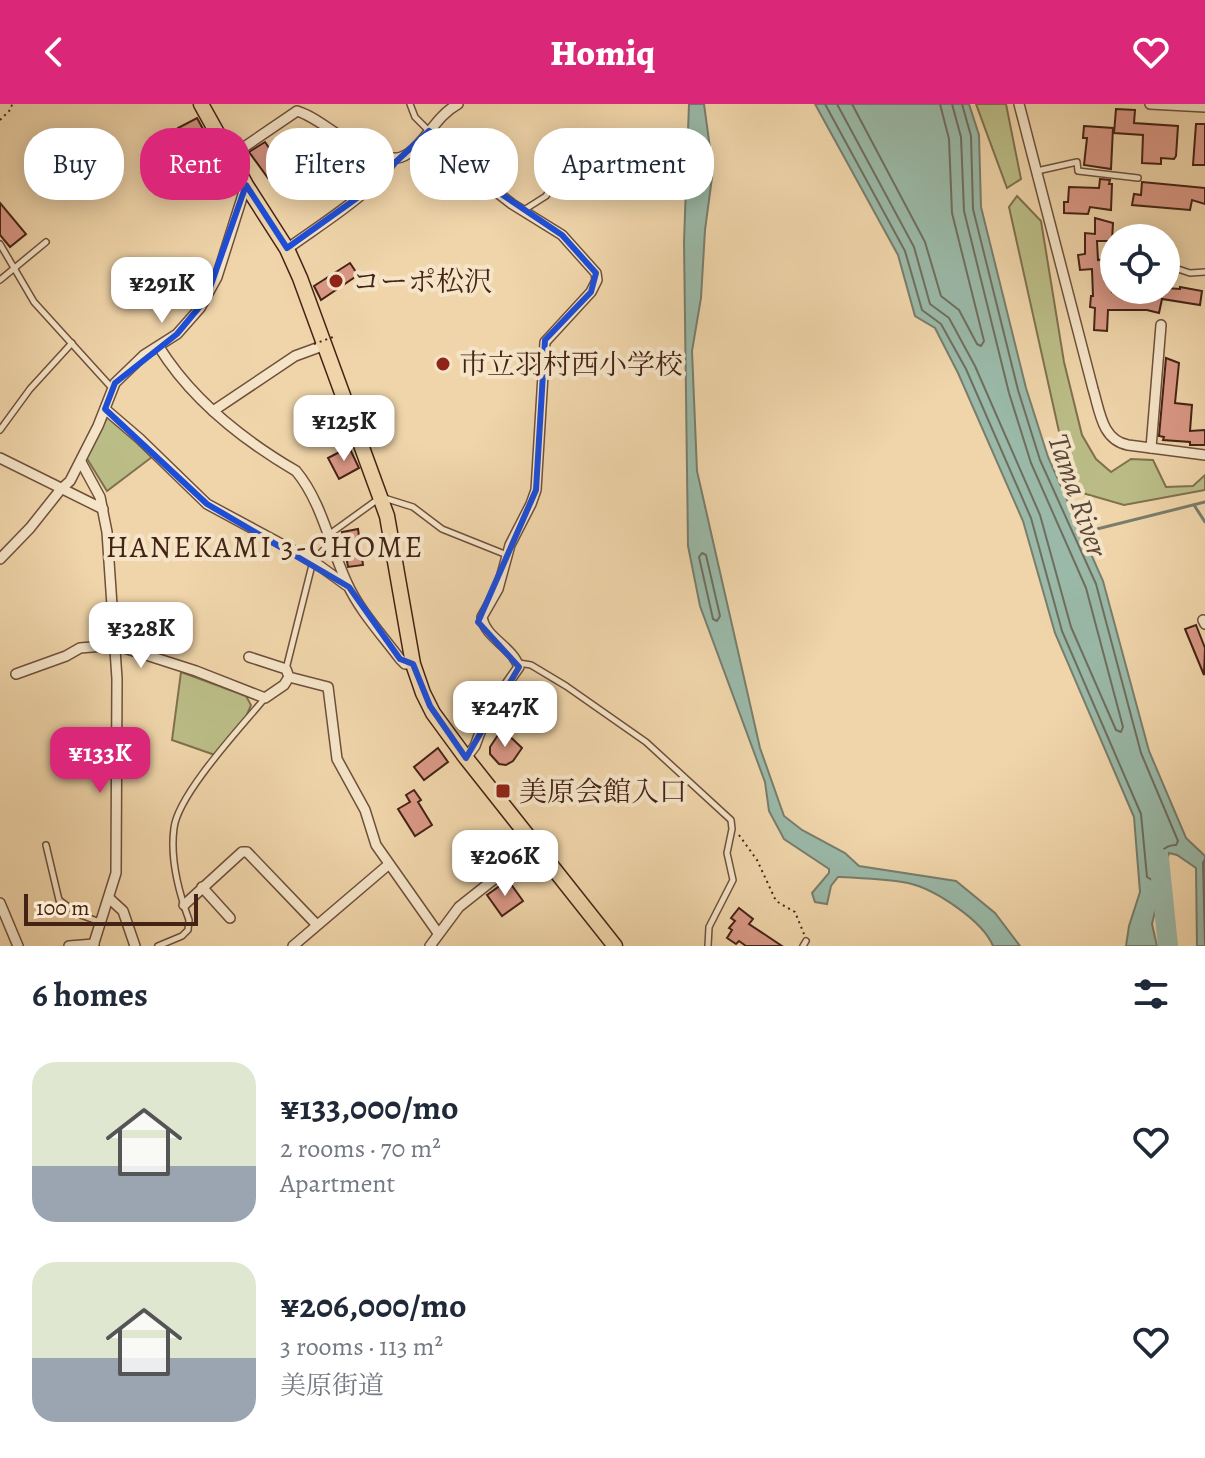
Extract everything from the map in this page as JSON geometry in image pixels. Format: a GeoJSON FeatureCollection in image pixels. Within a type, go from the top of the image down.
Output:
{"type":"FeatureCollection","features":[{"type":"Feature","properties":{"kind":"main road"},"geometry":{"type":"LineString","coordinates":[[201,104],[215,128]]}},
{"type":"Feature","properties":{"kind":"main road"},"geometry":{"type":"LineString","coordinates":[[250,191],[287,249],[381,497],[392,539],[413,664],[423,693],[433,713],[466,758],[615,946]]}},
{"type":"Feature","properties":{"kind":"street"},"geometry":{"type":"LineString","coordinates":[[431,128],[443,114],[458,104]]}},
{"type":"Feature","properties":{"kind":"street"},"geometry":{"type":"LineString","coordinates":[[1019,104],[1093,389],[1108,434],[1116,443],[1205,455]]}},
{"type":"Feature","properties":{"kind":"street"},"geometry":{"type":"LineString","coordinates":[[1150,104],[1205,107]]}},
{"type":"Feature","properties":{"kind":"street"},"geometry":{"type":"LineString","coordinates":[[250,143],[299,108],[330,128]]}},
{"type":"Feature","properties":{"kind":"street"},"geometry":{"type":"LineString","coordinates":[[394,158],[410,152]]}},
{"type":"Feature","properties":{"kind":"street"},"geometry":{"type":"LineString","coordinates":[[0,559],[70,481],[112,388],[139,359],[189,322],[206,299],[222,262],[239,200]]}},
{"type":"Feature","properties":{"kind":"street"},"geometry":{"type":"LineString","coordinates":[[287,249],[354,200]]}},
{"type":"Feature","properties":{"kind":"street"},"geometry":{"type":"LineString","coordinates":[[466,758],[475,746],[488,711],[518,670],[512,653],[485,628],[482,614],[501,581],[507,555],[536,490],[545,342],[591,292],[597,280],[594,269],[562,235],[509,200]]}},
{"type":"Feature","properties":{"kind":"street"},"geometry":{"type":"LineString","coordinates":[[1151,448],[1161,325]]}},
{"type":"Feature","properties":{"kind":"street"},"geometry":{"type":"LineString","coordinates":[[213,411],[295,356],[324,342]]}},
{"type":"Feature","properties":{"kind":"street"},"geometry":{"type":"LineString","coordinates":[[159,347],[213,411],[245,439],[296,471],[320,514],[349,587],[400,659],[405,664],[413,664]]}},
{"type":"Feature","properties":{"kind":"street"},"geometry":{"type":"LineString","coordinates":[[105,409],[207,504],[313,561],[349,587]]}},
{"type":"Feature","properties":{"kind":"street"},"geometry":{"type":"LineString","coordinates":[[0,458],[103,509]]}},
{"type":"Feature","properties":{"kind":"street"},"geometry":{"type":"LineString","coordinates":[[69,946],[80,943],[94,945],[110,899],[116,865],[115,645],[103,509],[81,462]]}},
{"type":"Feature","properties":{"kind":"street"},"geometry":{"type":"LineString","coordinates":[[16,674],[80,648],[115,645],[196,671],[265,698],[284,685],[288,673]]}},
{"type":"Feature","properties":{"kind":"street"},"geometry":{"type":"LineString","coordinates":[[249,657],[328,687],[337,759],[365,810],[376,845],[436,941],[459,907],[537,845]]}},
{"type":"Feature","properties":{"kind":"street"},"geometry":{"type":"LineString","coordinates":[[184,905],[242,852],[247,852],[316,924]]}},
{"type":"Feature","properties":{"kind":"street"},"geometry":{"type":"LineString","coordinates":[[293,946],[388,865]]}},
{"type":"Feature","properties":{"kind":"street"},"geometry":{"type":"LineString","coordinates":[[202,887],[230,918]]}},
{"type":"Feature","properties":{"kind":"street"},"geometry":{"type":"LineString","coordinates":[[110,899],[123,911],[135,946]]}},
{"type":"Feature","properties":{"kind":"street"},"geometry":{"type":"LineString","coordinates":[[0,903],[18,946]]}},
{"type":"Feature","properties":{"kind":"lane"},"geometry":{"type":"LineString","coordinates":[[410,104],[415,117],[426,128]]}},
{"type":"Feature","properties":{"kind":"lane"},"geometry":{"type":"LineString","coordinates":[[1036,171],[1077,162],[1078,171],[1138,178]]}},
{"type":"Feature","properties":{"kind":"lane"},"geometry":{"type":"LineString","coordinates":[[524,211],[540,200]]}},
{"type":"Feature","properties":{"kind":"lane"},"geometry":{"type":"LineString","coordinates":[[0,280],[46,242]]}},
{"type":"Feature","properties":{"kind":"lane"},"geometry":{"type":"LineString","coordinates":[[0,244],[34,302],[112,388]]}},
{"type":"Feature","properties":{"kind":"lane"},"geometry":{"type":"LineString","coordinates":[[1180,270],[1205,272]]}},
{"type":"Feature","properties":{"kind":"lane"},"geometry":{"type":"LineString","coordinates":[[0,430],[30,389],[72,343]]}},
{"type":"Feature","properties":{"kind":"lane"},"geometry":{"type":"LineString","coordinates":[[288,673],[313,561],[329,540],[381,497],[413,507],[442,529],[507,555]]}},
{"type":"Feature","properties":{"kind":"lane"},"geometry":{"type":"LineString","coordinates":[[518,663],[531,665],[566,686],[646,742],[731,820],[727,853],[733,880],[709,927],[708,946]]}},
{"type":"Feature","properties":{"kind":"lane"},"geometry":{"type":"LineString","coordinates":[[158,946],[182,936],[188,930],[189,920],[174,858],[174,826],[202,773],[265,698]]}},
{"type":"Feature","properties":{"kind":"lane"},"geometry":{"type":"LineString","coordinates":[[46,845],[59,900],[78,914],[101,922]]}},
{"type":"Feature","properties":{"kind":"path"},"geometry":{"type":"LineString","coordinates":[[0,120],[12,104]]}},
{"type":"Feature","properties":{"kind":"path"},"geometry":{"type":"LineString","coordinates":[[732,829],[757,860],[776,901],[795,912],[805,943]]}},
{"type":"Feature","properties":{"kind":"highlighted area"},"geometry":{"type":"Polygon","coordinates":[[[429,131],[485,183],[562,235],[596,273],[591,292],[545,340],[536,490],[478,622],[519,667],[466,758],[430,706],[413,664],[400,659],[349,587],[207,504],[105,409],[115,383],[177,334],[206,299],[246,185],[287,248],[357,198],[429,131]]]}},
{"type":"Feature","properties":{"kind":"green space"},"geometry":{"type":"Polygon","coordinates":[[[976,104],[1006,104],[1021,179],[1007,188],[976,104]]]}},
{"type":"Feature","properties":{"kind":"green space"},"geometry":{"type":"Polygon","coordinates":[[[1017,196],[1041,221],[1064,362],[1082,435],[1096,459],[1111,472],[1131,459],[1153,460],[1166,487],[1193,486],[1205,475],[1205,490],[1124,505],[1072,490],[1009,207],[1017,196]]]}},
{"type":"Feature","properties":{"kind":"green space"},"geometry":{"type":"Polygon","coordinates":[[[109,414],[152,457],[107,491],[86,457],[109,414]]]}},
{"type":"Feature","properties":{"kind":"green space"},"geometry":{"type":"Polygon","coordinates":[[[181,672],[246,696],[251,705],[246,717],[215,755],[172,740],[181,672]]]}},
{"type":"Feature","properties":{"kind":"water"},"geometry":{"type":"Polygon","coordinates":[[[689,104],[704,104],[707,128],[688,128],[689,104]]]}},
{"type":"Feature","properties":{"kind":"water"},"geometry":{"type":"Polygon","coordinates":[[[815,104],[969,104],[979,135],[981,207],[1026,388],[1048,457],[1103,581],[1149,751],[1186,838],[1205,856],[1205,946],[1197,946],[1196,868],[1169,853],[1152,924],[1157,946],[1126,946],[1140,892],[1134,817],[1055,633],[1023,521],[958,373],[935,328],[915,316],[898,255],[815,104]]]}},
{"type":"Feature","properties":{"kind":"water"},"geometry":{"type":"Polygon","coordinates":[[[686,200],[709,200],[701,298],[692,351],[697,471],[760,748],[784,816],[802,830],[845,853],[859,866],[956,881],[995,913],[1020,946],[993,946],[979,926],[957,907],[908,883],[838,877],[831,886],[827,904],[815,902],[812,893],[829,869],[784,839],[769,811],[765,782],[700,606],[688,546],[686,200]]]}},
{"type":"Feature","properties":{"kind":"building"},"geometry":{"type":"Polygon","coordinates":[[[1116,109],[1135,110],[1134,123],[1178,126],[1174,159],[1161,158],[1161,164],[1142,163],[1143,135],[1114,133],[1116,109]]]}},
{"type":"Feature","properties":{"kind":"building"},"geometry":{"type":"Polygon","coordinates":[[[197,118],[202,128],[178,128],[197,118]]]}},
{"type":"Feature","properties":{"kind":"building"},"geometry":{"type":"Polygon","coordinates":[[[1196,124],[1205,124],[1205,165],[1193,165],[1196,124]]]}},
{"type":"Feature","properties":{"kind":"building"},"geometry":{"type":"Polygon","coordinates":[[[1084,126],[1113,128],[1111,169],[1084,165],[1087,138],[1083,138],[1084,126]]]}},
{"type":"Feature","properties":{"kind":"building"},"geometry":{"type":"Polygon","coordinates":[[[266,143],[266,175],[250,153],[266,143]]]}},
{"type":"Feature","properties":{"kind":"building"},"geometry":{"type":"Polygon","coordinates":[[[1100,179],[1110,180],[1109,184],[1112,184],[1111,210],[1090,207],[1088,214],[1064,213],[1069,187],[1099,188],[1100,179]]]}},
{"type":"Feature","properties":{"kind":"building"},"geometry":{"type":"Polygon","coordinates":[[[1142,182],[1205,188],[1205,204],[1192,200],[1190,210],[1132,205],[1134,194],[1141,195],[1142,182]]]}},
{"type":"Feature","properties":{"kind":"building"},"geometry":{"type":"Polygon","coordinates":[[[0,203],[26,234],[10,247],[0,235],[0,203]]]}},
{"type":"Feature","properties":{"kind":"building"},"geometry":{"type":"Polygon","coordinates":[[[1095,218],[1113,223],[1100,224],[1100,241],[1097,241],[1100,304],[1161,304],[1159,313],[1108,310],[1107,331],[1094,330],[1095,308],[1090,307],[1093,296],[1092,269],[1080,270],[1078,255],[1085,254],[1085,233],[1095,234],[1095,218]]]}},
{"type":"Feature","properties":{"kind":"building","name":"コーポ松沢"},"geometry":{"type":"Polygon","coordinates":[[[350,263],[358,275],[321,300],[314,286],[350,263]]]}},
{"type":"Feature","properties":{"kind":"building"},"geometry":{"type":"Polygon","coordinates":[[[1180,287],[1202,291],[1200,305],[1180,302],[1180,287]]]}},
{"type":"Feature","properties":{"kind":"building"},"geometry":{"type":"Polygon","coordinates":[[[1166,358],[1179,363],[1175,403],[1192,405],[1190,431],[1205,430],[1205,445],[1163,440],[1164,437],[1159,436],[1166,358]]]}},
{"type":"Feature","properties":{"kind":"building"},"geometry":{"type":"Polygon","coordinates":[[[349,447],[359,468],[339,479],[328,458],[349,447]]]}},
{"type":"Feature","properties":{"kind":"building"},"geometry":{"type":"Polygon","coordinates":[[[358,529],[363,565],[348,567],[342,532],[358,529]]]}},
{"type":"Feature","properties":{"kind":"building"},"geometry":{"type":"Polygon","coordinates":[[[1196,625],[1205,648],[1204,675],[1185,629],[1196,625]]]}},
{"type":"Feature","properties":{"kind":"building"},"geometry":{"type":"Polygon","coordinates":[[[502,729],[522,748],[506,765],[499,764],[490,754],[490,747],[502,729]]]}},
{"type":"Feature","properties":{"kind":"building"},"geometry":{"type":"Polygon","coordinates":[[[438,748],[448,762],[424,780],[414,767],[438,748]]]}},
{"type":"Feature","properties":{"kind":"building"},"geometry":{"type":"Polygon","coordinates":[[[414,790],[432,825],[415,836],[398,809],[410,802],[406,795],[414,790]]]}},
{"type":"Feature","properties":{"kind":"building"},"geometry":{"type":"Polygon","coordinates":[[[508,880],[523,901],[502,916],[487,895],[508,880]]]}},
{"type":"Feature","properties":{"kind":"building"},"geometry":{"type":"Polygon","coordinates":[[[739,908],[753,919],[749,924],[782,946],[746,946],[727,938],[732,930],[729,928],[735,921],[731,918],[739,908]]]}},
{"type":"Feature","properties":{"kind":"waterway"},"geometry":{"type":"LineString","coordinates":[[1077,534],[1205,502]]}},
{"type":"Feature","properties":{"kind":"waterway"},"geometry":{"type":"LineString","coordinates":[[1194,505],[1205,522]]}},
{"type":"Feature","properties":{"kind":"waterway","name":"Tama River"},"geometry":{"type":"LineString","coordinates":[[1159,858],[1168,946]]}},
{"type":"Feature","properties":{"kind":"place","name":"コーポ松沢"},"geometry":{"type":"Point","coordinates":[336,281]}},
{"type":"Feature","properties":{"kind":"place","name":"市立羽村西小学校"},"geometry":{"type":"Point","coordinates":[443,364]}},
{"type":"Feature","properties":{"kind":"place","name":"美原会館入口"},"geometry":{"type":"Point","coordinates":[503,791]}},
{"type":"Feature","properties":{"kind":"district","name":"HANEKAMI 3-CHOME"},"geometry":{"type":"Point","coordinates":[265,547]}}]}
